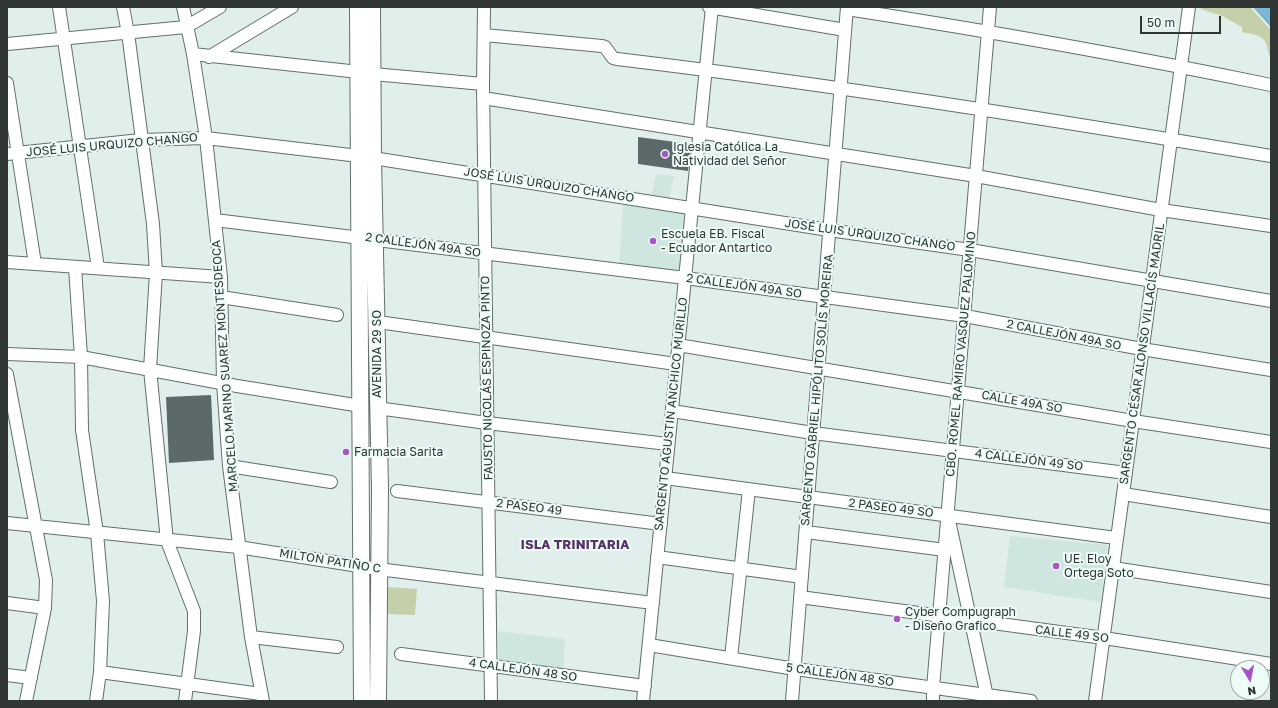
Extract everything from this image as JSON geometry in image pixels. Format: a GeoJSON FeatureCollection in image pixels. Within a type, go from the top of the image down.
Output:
{"type":"FeatureCollection","features":[{"type":"Feature","properties":{"kind":"street"},"geometry":{"type":"LineString","coordinates":[[59,7],[98,268]]}},
{"type":"Feature","properties":{"kind":"street"},"geometry":{"type":"LineString","coordinates":[[123,7],[128,33],[153,224],[156,273],[150,369],[167,541],[194,611],[185,701]]}},
{"type":"Feature","properties":{"kind":"street","name":"MARCELO MARINO SUAREZ MONTESDEOCA"},"geometry":{"type":"LineString","coordinates":[[183,7],[193,54],[206,138],[221,277],[224,383],[229,466],[238,547],[262,697]]}},
{"type":"Feature","properties":{"kind":"street"},"geometry":{"type":"LineString","coordinates":[[7,44],[186,26],[220,7]]}},
{"type":"Feature","properties":{"kind":"street"},"geometry":{"type":"LineString","coordinates":[[209,56],[292,7]]}},
{"type":"Feature","properties":{"kind":"street","name":"AVENIDA 29 SO"},"geometry":{"type":"LineString","coordinates":[[358,7],[366,73]]}},
{"type":"Feature","properties":{"kind":"street","name":"AVENIDA 29 SO"},"geometry":{"type":"LineString","coordinates":[[372,7],[366,73],[367,238],[361,406],[378,701]]}},
{"type":"Feature","properties":{"kind":"street","name":"FAUSTO NICOLÁS ESPINOZA PINTO"},"geometry":{"type":"LineString","coordinates":[[480,7],[484,34],[483,98],[491,701]]}},
{"type":"Feature","properties":{"kind":"street"},"geometry":{"type":"LineString","coordinates":[[711,7],[845,30]]}},
{"type":"Feature","properties":{"kind":"street","name":"SARGENTO AGUSTIN ANCHICO MURILLO"},"geometry":{"type":"LineString","coordinates":[[643,701],[711,7]]}},
{"type":"Feature","properties":{"kind":"street","name":"CBO. ROMEL RAMIRO VASQUEZ PALOMINO"},"geometry":{"type":"LineString","coordinates":[[933,701],[990,7]]}},
{"type":"Feature","properties":{"kind":"street","name":"SARGENTO CÉSAR ALONSO VILLACÍS MADRIL"},"geometry":{"type":"LineString","coordinates":[[1095,701],[1189,7]]}},
{"type":"Feature","properties":{"kind":"street"},"geometry":{"type":"LineString","coordinates":[[847,8],[989,31],[1271,85]]}},
{"type":"Feature","properties":{"kind":"street","name":"SARGENTO GABRIEL HIPÓLITO SOLÍS MOREIRA"},"geometry":{"type":"LineString","coordinates":[[792,701],[847,8]]}},
{"type":"Feature","properties":{"kind":"street"},"geometry":{"type":"LineString","coordinates":[[484,34],[605,47],[613,58],[982,109],[1271,156]]}},
{"type":"Feature","properties":{"kind":"street"},"geometry":{"type":"LineString","coordinates":[[193,54],[483,84]]}},
{"type":"Feature","properties":{"kind":"street"},"geometry":{"type":"LineString","coordinates":[[7,83],[12,153],[35,264]]}},
{"type":"Feature","properties":{"kind":"street"},"geometry":{"type":"LineString","coordinates":[[483,98],[976,176],[1162,210],[1271,226]]}},
{"type":"Feature","properties":{"kind":"street","name":"JOSÉ LUIS URQUIZO CHANGO"},"geometry":{"type":"LineString","coordinates":[[12,153],[141,140],[206,138],[366,157],[692,207],[829,230],[970,250],[1271,301]]}},
{"type":"Feature","properties":{"kind":"street","name":"2 CALLEJÓN 49A SO"},"geometry":{"type":"LineString","coordinates":[[215,220],[685,278],[965,316],[1142,349],[1271,370]]}},
{"type":"Feature","properties":{"kind":"street","name":"AVENIDA 29 SO"},"geometry":{"type":"LineString","coordinates":[[362,701],[370,568],[380,489],[377,408],[378,322],[367,238]]}},
{"type":"Feature","properties":{"kind":"street"},"geometry":{"type":"LineString","coordinates":[[7,262],[221,277]]}},
{"type":"Feature","properties":{"kind":"street"},"geometry":{"type":"LineString","coordinates":[[75,267],[81,357],[82,430],[97,533],[103,601],[100,672],[96,701]]}},
{"type":"Feature","properties":{"kind":"street"},"geometry":{"type":"LineString","coordinates":[[221,297],[337,315]]}},
{"type":"Feature","properties":{"kind":"street"},"geometry":{"type":"LineString","coordinates":[[378,322],[676,364]]}},
{"type":"Feature","properties":{"kind":"street","name":"CALLE 49A SO"},"geometry":{"type":"LineString","coordinates":[[678,345],[1133,421],[1271,442]]}},
{"type":"Feature","properties":{"kind":"street"},"geometry":{"type":"LineString","coordinates":[[7,354],[81,357],[361,406]]}},
{"type":"Feature","properties":{"kind":"street"},"geometry":{"type":"LineString","coordinates":[[7,374],[46,580],[45,608],[26,701]]}},
{"type":"Feature","properties":{"kind":"street"},"geometry":{"type":"LineString","coordinates":[[377,408],[488,424],[668,444]]}},
{"type":"Feature","properties":{"kind":"street","name":"4 CALLEJÓN 49 SO"},"geometry":{"type":"LineString","coordinates":[[672,411],[813,434],[953,450],[1126,473]]}},
{"type":"Feature","properties":{"kind":"street"},"geometry":{"type":"LineString","coordinates":[[229,466],[331,482]]}},
{"type":"Feature","properties":{"kind":"street","name":"2 PASEO 49 SO"},"geometry":{"type":"LineString","coordinates":[[665,478],[808,498],[948,514],[1116,538]]}},
{"type":"Feature","properties":{"kind":"street"},"geometry":{"type":"LineString","coordinates":[[731,658],[749,489]]}},
{"type":"Feature","properties":{"kind":"street","name":"2 PASEO 49"},"geometry":{"type":"LineString","coordinates":[[397,491],[661,524]]}},
{"type":"Feature","properties":{"kind":"street"},"geometry":{"type":"LineString","coordinates":[[1123,494],[1271,517]]}},
{"type":"Feature","properties":{"kind":"street"},"geometry":{"type":"LineString","coordinates":[[948,514],[972,621],[987,698]]}},
{"type":"Feature","properties":{"kind":"street","name":"MILTON PATIÑO C"},"geometry":{"type":"LineString","coordinates":[[7,524],[238,547],[370,568],[653,603]]}},
{"type":"Feature","properties":{"kind":"street"},"geometry":{"type":"LineString","coordinates":[[806,532],[945,550]]}},
{"type":"Feature","properties":{"kind":"street"},"geometry":{"type":"LineString","coordinates":[[657,557],[802,577]]}},
{"type":"Feature","properties":{"kind":"street"},"geometry":{"type":"LineString","coordinates":[[1113,568],[1271,592]]}},
{"type":"Feature","properties":{"kind":"street","name":"CALLE 49 SO"},"geometry":{"type":"LineString","coordinates":[[800,597],[1104,638],[1271,664]]}},
{"type":"Feature","properties":{"kind":"street"},"geometry":{"type":"LineString","coordinates":[[7,603],[45,608]]}},
{"type":"Feature","properties":{"kind":"street"},"geometry":{"type":"LineString","coordinates":[[252,637],[337,647]]}},
{"type":"Feature","properties":{"kind":"street","name":"5 CALLEJÓN 48 SO"},"geometry":{"type":"LineString","coordinates":[[649,645],[933,688],[987,698],[1032,701]]}},
{"type":"Feature","properties":{"kind":"street","name":"4 CALLEJÓN 48 SO"},"geometry":{"type":"LineString","coordinates":[[401,654],[645,686]]}},
{"type":"Feature","properties":{"kind":"street"},"geometry":{"type":"LineString","coordinates":[[100,672],[188,683],[262,697]]}},
{"type":"Feature","properties":{"kind":"street"},"geometry":{"type":"LineString","coordinates":[[7,675],[31,678]]}},
{"type":"Feature","properties":{"kind":"shaded area"},"geometry":{"type":"Polygon","coordinates":[[[656,174],[674,176],[669,199],[651,197],[656,174]]]}},
{"type":"Feature","properties":{"kind":"shaded area","name":"Escuela EB. Fiscal - Ecuador Antartico"},"geometry":{"type":"Polygon","coordinates":[[[623,204],[687,213],[682,275],[619,268],[623,204]]]}},
{"type":"Feature","properties":{"kind":"shaded area","name":"UE. Eloy Ortega Soto"},"geometry":{"type":"Polygon","coordinates":[[[1010,536],[1108,545],[1101,602],[1004,587],[1010,536]]]}},
{"type":"Feature","properties":{"kind":"shaded area"},"geometry":{"type":"Polygon","coordinates":[[[498,631],[565,639],[563,671],[499,664],[498,631]]]}},
{"type":"Feature","properties":{"kind":"green space"},"geometry":{"type":"Polygon","coordinates":[[[1202,7],[1250,7],[1271,30],[1271,58],[1266,43],[1262,38],[1242,32],[1242,27],[1222,16],[1201,9],[1202,7]]]}},
{"type":"Feature","properties":{"kind":"green space"},"geometry":{"type":"Polygon","coordinates":[[[387,587],[417,589],[415,615],[387,614],[387,587]]]}},
{"type":"Feature","properties":{"kind":"water"},"geometry":{"type":"Polygon","coordinates":[[[1254,7],[1271,7],[1271,26],[1254,7]]]}},
{"type":"Feature","properties":{"kind":"building","name":"Iglesia Católica La Natividad del Señor"},"geometry":{"type":"Polygon","coordinates":[[[638,137],[691,144],[688,171],[638,164],[638,137]]]}},
{"type":"Feature","properties":{"kind":"building"},"geometry":{"type":"Polygon","coordinates":[[[211,395],[214,460],[169,463],[166,397],[211,395]]]}},
{"type":"Feature","properties":{"kind":"place","name":"Iglesia Católica La Natividad del Señor"},"geometry":{"type":"Point","coordinates":[665,154]}},
{"type":"Feature","properties":{"kind":"place","name":"Escuela EB. Fiscal - Ecuador Antartico"},"geometry":{"type":"Point","coordinates":[653,241]}},
{"type":"Feature","properties":{"kind":"place","name":"Farmacia Sarita"},"geometry":{"type":"Point","coordinates":[346,452]}},
{"type":"Feature","properties":{"kind":"place","name":"UE. Eloy Ortega Soto"},"geometry":{"type":"Point","coordinates":[1056,566]}},
{"type":"Feature","properties":{"kind":"place","name":"Cyber Compugraph - Diseño Grafico"},"geometry":{"type":"Point","coordinates":[897,619]}},
{"type":"Feature","properties":{"kind":"district","name":"ISLA TRINITARIA"},"geometry":{"type":"Point","coordinates":[575,545]}}]}
